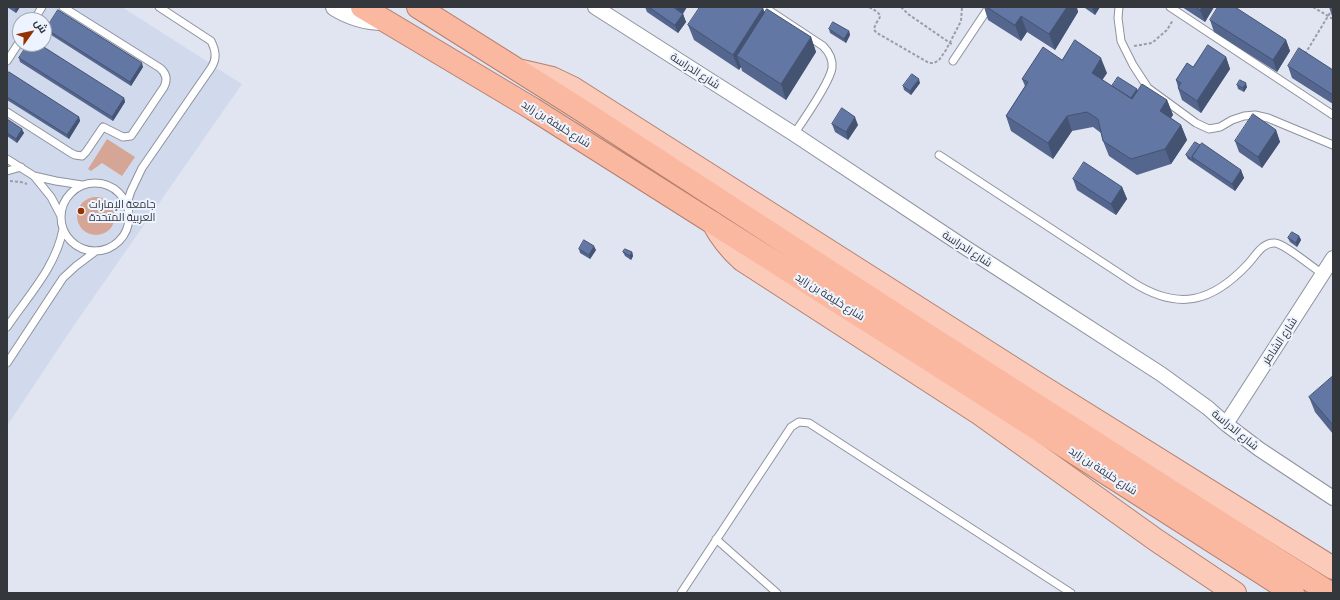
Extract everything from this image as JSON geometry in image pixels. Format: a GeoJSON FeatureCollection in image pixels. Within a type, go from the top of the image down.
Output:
{"type":"FeatureCollection","features":[{"type":"Feature","properties":{"kind":"highway","name":"شارع خليفة بن زايد"},"geometry":{"type":"LineString","coordinates":[[362,7],[533,109],[1293,593]]}},
{"type":"Feature","properties":{"kind":"highway","name":"شارع خليفة بن زايد"},"geometry":{"type":"LineString","coordinates":[[418,7],[1330,593]]}},
{"type":"Feature","properties":{"kind":"main road"},"geometry":{"type":"LineString","coordinates":[[519,71],[552,78],[573,88],[1028,378],[1333,568]]}},
{"type":"Feature","properties":{"kind":"main road"},"geometry":{"type":"LineString","coordinates":[[713,223],[721,237],[742,260],[980,414],[1156,540],[1235,593]]}},
{"type":"Feature","properties":{"kind":"street"},"geometry":{"type":"LineString","coordinates":[[335,7],[355,17],[375,21],[385,21]]}},
{"type":"Feature","properties":{"kind":"street","name":"شارع الدراسة"},"geometry":{"type":"LineString","coordinates":[[595,7],[794,134],[1180,387],[1265,453],[1333,498]]}},
{"type":"Feature","properties":{"kind":"street","name":"شارع الشاطر"},"geometry":{"type":"LineString","coordinates":[[1226,424],[1333,258]]}},
{"type":"Feature","properties":{"kind":"lane"},"geometry":{"type":"LineString","coordinates":[[7,112],[71,153],[82,156],[103,127],[123,137],[131,136],[164,87],[166,83],[166,74],[160,68],[63,7]]}},
{"type":"Feature","properties":{"kind":"lane"},"geometry":{"type":"LineString","coordinates":[[127,203],[142,168],[212,68],[216,58],[216,52],[211,41],[159,7]]}},
{"type":"Feature","properties":{"kind":"lane"},"geometry":{"type":"LineString","coordinates":[[764,7],[823,46],[832,63],[830,77],[794,134]]}},
{"type":"Feature","properties":{"kind":"lane"},"geometry":{"type":"LineString","coordinates":[[953,61],[989,7]]}},
{"type":"Feature","properties":{"kind":"lane"},"geometry":{"type":"LineString","coordinates":[[1119,7],[1118,18],[1121,41],[1133,65],[1148,88],[1196,123],[1209,129],[1220,127],[1232,120],[1244,116],[1256,115],[1268,118],[1333,145]]}},
{"type":"Feature","properties":{"kind":"lane"},"geometry":{"type":"LineString","coordinates":[[1170,7],[1333,115]]}},
{"type":"Feature","properties":{"kind":"lane"},"geometry":{"type":"LineString","coordinates":[[7,61],[13,52]]}},
{"type":"Feature","properties":{"kind":"lane"},"geometry":{"type":"LineString","coordinates":[[939,155],[1148,292],[1163,298],[1179,300],[1196,299],[1211,294],[1231,280],[1248,264],[1263,246],[1271,243],[1280,245],[1323,274]]}},
{"type":"Feature","properties":{"kind":"lane"},"geometry":{"type":"LineString","coordinates":[[7,159],[34,176],[51,198],[61,216]]}},
{"type":"Feature","properties":{"kind":"lane"},"geometry":{"type":"LineString","coordinates":[[7,171],[21,167]]}},
{"type":"Feature","properties":{"kind":"lane"},"geometry":{"type":"LineString","coordinates":[[34,176],[82,185]]}},
{"type":"Feature","properties":{"kind":"lane"},"geometry":{"type":"LineString","coordinates":[[100,183],[108,185],[119,192],[127,203],[130,220],[128,228],[124,236],[112,247],[96,251],[88,250],[73,242],[63,229],[61,216],[63,206],[67,197],[82,185],[100,183]]}},
{"type":"Feature","properties":{"kind":"lane"},"geometry":{"type":"LineString","coordinates":[[8,323],[51,265],[59,247],[63,229]]}},
{"type":"Feature","properties":{"kind":"lane"},"geometry":{"type":"LineString","coordinates":[[7,363],[63,278],[79,263],[96,251]]}},
{"type":"Feature","properties":{"kind":"lane"},"geometry":{"type":"LineString","coordinates":[[681,593],[791,427],[798,422],[809,423],[1071,593]]}},
{"type":"Feature","properties":{"kind":"lane"},"geometry":{"type":"LineString","coordinates":[[716,539],[777,593]]}},
{"type":"Feature","properties":{"kind":"path"},"geometry":{"type":"LineString","coordinates":[[869,7],[880,15],[880,19],[874,30],[877,33],[929,63],[934,63],[939,60],[946,50],[961,21],[962,7]]}},
{"type":"Feature","properties":{"kind":"path"},"geometry":{"type":"LineString","coordinates":[[901,7],[908,14],[961,50]]}},
{"type":"Feature","properties":{"kind":"path"},"geometry":{"type":"LineString","coordinates":[[1314,7],[1333,19]]}},
{"type":"Feature","properties":{"kind":"path"},"geometry":{"type":"LineString","coordinates":[[1303,57],[1333,8]]}},
{"type":"Feature","properties":{"kind":"path"},"geometry":{"type":"LineString","coordinates":[[1125,48],[1152,43],[1166,30],[1178,13]]}},
{"type":"Feature","properties":{"kind":"shaded area","name":"جامعة الإمارات العربية المتحدة"},"geometry":{"type":"Polygon","coordinates":[[[7,7],[122,7],[208,62],[209,66],[214,69],[218,69],[242,84],[66,337],[7,426],[7,7]]]}},
{"type":"Feature","properties":{"kind":"shaded area"},"geometry":{"type":"Polygon","coordinates":[[[107,139],[135,157],[122,176],[102,163],[91,171],[88,169],[107,139]]]}},
{"type":"Feature","properties":{"kind":"shaded area"},"geometry":{"type":"Polygon","coordinates":[[[96,197],[109,203],[115,216],[109,229],[96,235],[83,229],[77,216],[83,203],[96,197]]]}},
{"type":"Feature","properties":{"kind":"building"},"geometry":{"type":"Polygon","coordinates":[[[649,7],[673,7],[683,14],[675,25],[649,7]]]}},
{"type":"Feature","properties":{"kind":"building"},"geometry":{"type":"Polygon","coordinates":[[[700,7],[763,8],[733,55],[688,25],[700,7]]]}},
{"type":"Feature","properties":{"kind":"building"},"geometry":{"type":"Polygon","coordinates":[[[987,7],[1067,7],[1049,34],[1021,16],[1015,25],[987,7]]]}},
{"type":"Feature","properties":{"kind":"building"},"geometry":{"type":"Polygon","coordinates":[[[1218,7],[1235,7],[1286,40],[1273,60],[1210,20],[1218,7]]]}},
{"type":"Feature","properties":{"kind":"building"},"geometry":{"type":"Polygon","coordinates":[[[767,9],[811,37],[781,84],[737,56],[767,9]]]}},
{"type":"Feature","properties":{"kind":"building"},"geometry":{"type":"Polygon","coordinates":[[[58,10],[142,63],[130,82],[52,33],[52,20],[58,10]]]}},
{"type":"Feature","properties":{"kind":"building"},"geometry":{"type":"Polygon","coordinates":[[[833,22],[849,31],[844,39],[829,29],[833,22]]]}},
{"type":"Feature","properties":{"kind":"building"},"geometry":{"type":"Polygon","coordinates":[[[1075,40],[1101,58],[1092,73],[1132,99],[1142,84],[1167,100],[1160,111],[1181,125],[1165,149],[1131,159],[1103,141],[1098,119],[1087,112],[1067,116],[1048,143],[1006,116],[1028,82],[1022,79],[1043,47],[1062,60],[1075,40]]]}},
{"type":"Feature","properties":{"kind":"building"},"geometry":{"type":"Polygon","coordinates":[[[1208,45],[1226,57],[1197,101],[1178,88],[1181,83],[1176,80],[1187,63],[1193,67],[1208,45]]]}},
{"type":"Feature","properties":{"kind":"building"},"geometry":{"type":"Polygon","coordinates":[[[1299,48],[1333,70],[1333,95],[1288,66],[1299,48]]]}},
{"type":"Feature","properties":{"kind":"building"},"geometry":{"type":"Polygon","coordinates":[[[23,52],[52,52],[124,98],[112,117],[19,58],[23,52]]]}},
{"type":"Feature","properties":{"kind":"building"},"geometry":{"type":"Polygon","coordinates":[[[9,72],[79,117],[67,135],[7,97],[7,75],[9,72]]]}},
{"type":"Feature","properties":{"kind":"building"},"geometry":{"type":"Polygon","coordinates":[[[912,74],[919,79],[910,91],[903,86],[912,74]]]}},
{"type":"Feature","properties":{"kind":"building"},"geometry":{"type":"Polygon","coordinates":[[[1118,77],[1137,89],[1131,98],[1112,86],[1118,77]]]}},
{"type":"Feature","properties":{"kind":"building"},"geometry":{"type":"Polygon","coordinates":[[[1240,80],[1246,83],[1243,88],[1237,85],[1240,80]]]}},
{"type":"Feature","properties":{"kind":"building"},"geometry":{"type":"Polygon","coordinates":[[[842,108],[855,117],[846,132],[832,124],[842,108]]]}},
{"type":"Feature","properties":{"kind":"building"},"geometry":{"type":"Polygon","coordinates":[[[1253,114],[1276,130],[1258,157],[1235,141],[1253,114]]]}},
{"type":"Feature","properties":{"kind":"building"},"geometry":{"type":"Polygon","coordinates":[[[7,119],[22,129],[16,139],[7,133],[7,119]]]}},
{"type":"Feature","properties":{"kind":"building"},"geometry":{"type":"Polygon","coordinates":[[[1195,142],[1200,145],[1192,157],[1194,161],[1186,155],[1195,142]]]}},
{"type":"Feature","properties":{"kind":"building"},"geometry":{"type":"Polygon","coordinates":[[[1202,143],[1241,170],[1232,184],[1192,157],[1202,143]]]}},
{"type":"Feature","properties":{"kind":"building"},"geometry":{"type":"Polygon","coordinates":[[[1084,162],[1122,187],[1111,204],[1073,179],[1084,162]]]}},
{"type":"Feature","properties":{"kind":"building"},"geometry":{"type":"Polygon","coordinates":[[[1292,232],[1299,236],[1296,243],[1288,238],[1292,232]]]}},
{"type":"Feature","properties":{"kind":"building"},"geometry":{"type":"Polygon","coordinates":[[[584,240],[594,246],[589,255],[579,249],[584,240]]]}},
{"type":"Feature","properties":{"kind":"building"},"geometry":{"type":"Polygon","coordinates":[[[625,249],[632,252],[630,256],[623,252],[625,249]]]}},
{"type":"Feature","properties":{"kind":"building"},"geometry":{"type":"Polygon","coordinates":[[[1333,376],[1333,425],[1309,397],[1333,376]]]}},
{"type":"Feature","properties":{"kind":"place","name":"جامعة الإمارات العربية المتحدة"},"geometry":{"type":"Point","coordinates":[81,211]}}]}
